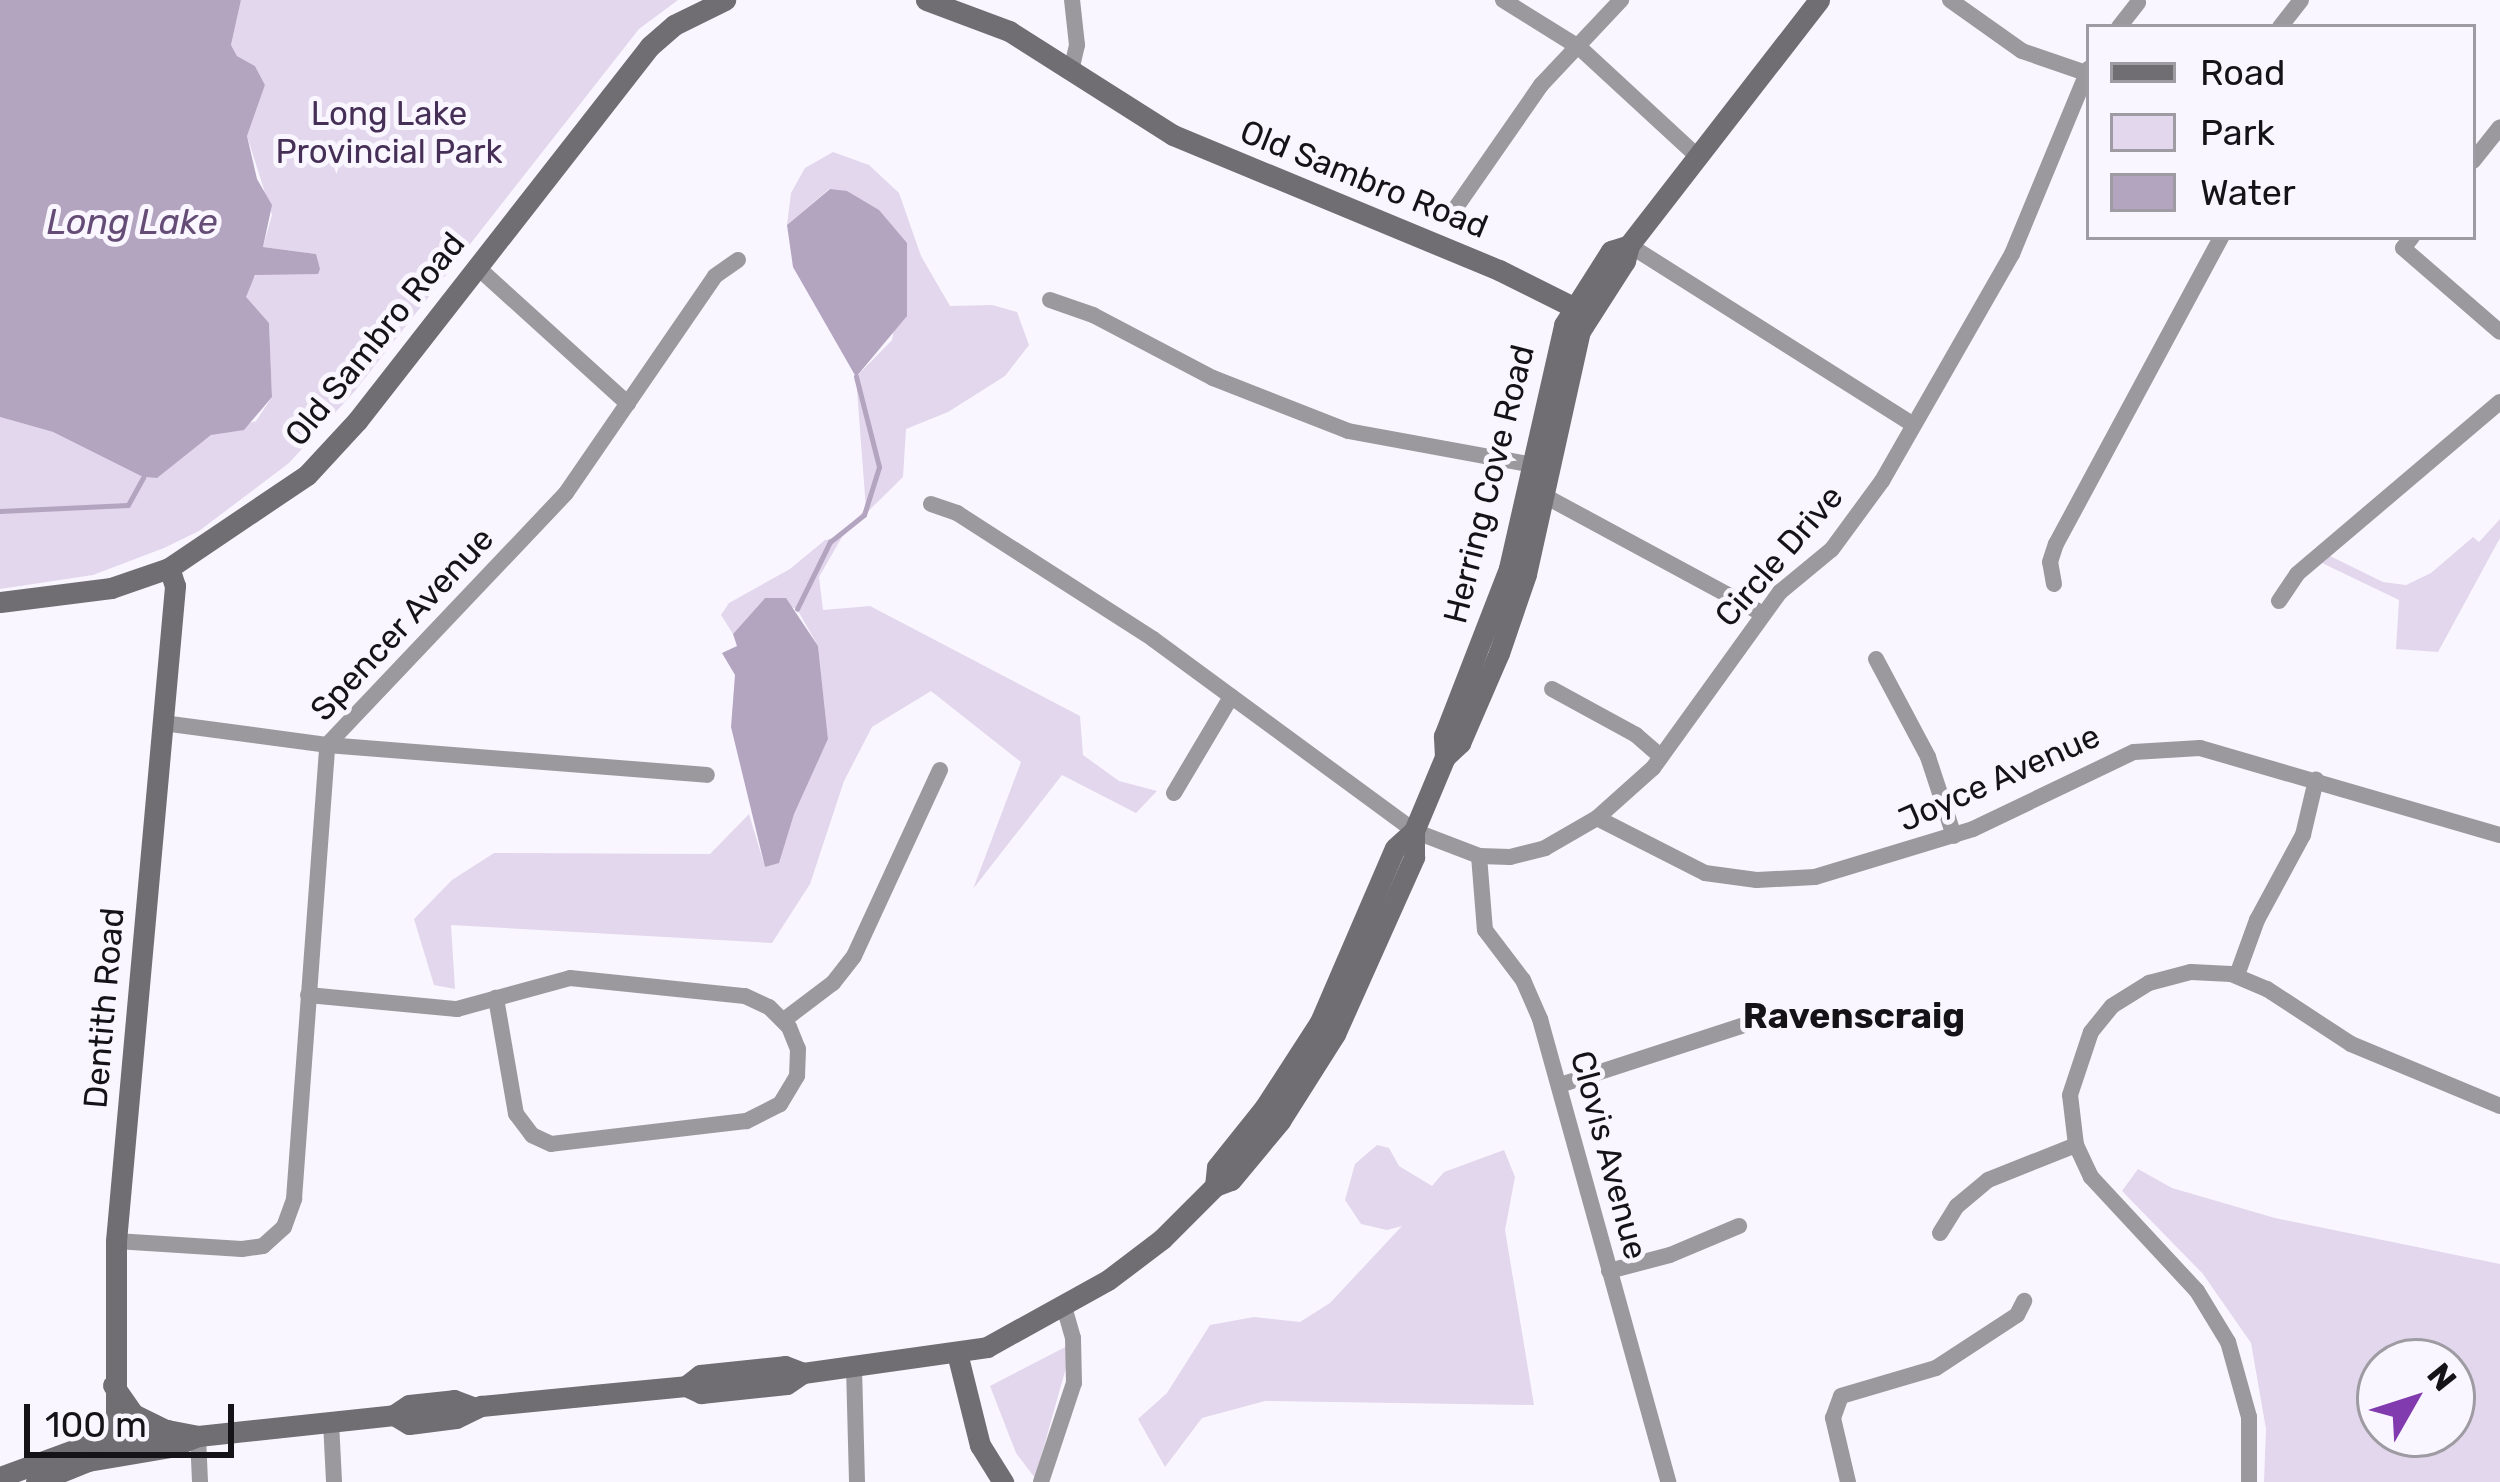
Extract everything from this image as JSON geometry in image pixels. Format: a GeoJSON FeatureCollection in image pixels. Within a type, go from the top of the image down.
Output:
{"type":"FeatureCollection","features":[{"type":"Feature","properties":{"kind":"main road","name":"Old Sambro Road"},"geometry":{"type":"LineString","coordinates":[[0,602],[111,588],[169,568],[284,494],[330,454],[650,46],[674,25],[725,0]]}},
{"type":"Feature","properties":{"kind":"main road","name":"Old Sambro Road"},"geometry":{"type":"LineString","coordinates":[[926,0],[1009,32],[1173,135],[1499,270],[1580,311]]}},
{"type":"Feature","properties":{"kind":"main road","name":"Herring Cove Road"},"geometry":{"type":"LineString","coordinates":[[1445,758],[1444,736],[1509,568],[1539,466],[1553,357],[1611,250],[1629,245],[1819,0]]}},
{"type":"Feature","properties":{"kind":"main road","name":"Herring Cove Road"},"geometry":{"type":"LineString","coordinates":[[36,1482],[115,1446],[167,1430],[198,1436],[394,1415],[410,1405],[454,1400],[475,1408],[686,1385],[701,1393],[787,1384],[803,1373],[957,1353],[1018,1334],[1064,1306],[1162,1239],[1215,1186],[1217,1167],[1265,1107],[1320,1022],[1395,848],[1414,831],[1445,758],[1460,743],[1513,618],[1543,495],[1539,466]]}},
{"type":"Feature","properties":{"kind":"main road","name":"Dentith Road"},"geometry":{"type":"LineString","coordinates":[[115,1446],[116,1241],[175,586],[169,568]]}},
{"type":"Feature","properties":{"kind":"main road"},"geometry":{"type":"LineString","coordinates":[[957,1353],[980,1445],[1003,1482]]}},
{"type":"Feature","properties":{"kind":"main road"},"geometry":{"type":"LineString","coordinates":[[113,1384],[133,1414],[167,1430]]}},
{"type":"Feature","properties":{"kind":"main road"},"geometry":{"type":"LineString","coordinates":[[74,1447],[95,1424],[113,1384]]}},
{"type":"Feature","properties":{"kind":"main road","name":"Herring Cove Road"},"geometry":{"type":"LineString","coordinates":[[0,1477],[74,1447],[171,1448],[198,1436]]}},
{"type":"Feature","properties":{"kind":"street"},"geometry":{"type":"LineString","coordinates":[[1072,0],[1077,45],[1072,71]]}},
{"type":"Feature","properties":{"kind":"street"},"geometry":{"type":"LineString","coordinates":[[1503,0],[1580,48],[1696,155]]}},
{"type":"Feature","properties":{"kind":"street"},"geometry":{"type":"LineString","coordinates":[[1450,216],[1541,85],[1621,0]]}},
{"type":"Feature","properties":{"kind":"street"},"geometry":{"type":"LineString","coordinates":[[1950,0],[2022,51],[2086,69]]}},
{"type":"Feature","properties":{"kind":"street"},"geometry":{"type":"LineString","coordinates":[[2282,24],[2301,0]]}},
{"type":"Feature","properties":{"kind":"street"},"geometry":{"type":"LineString","coordinates":[[2122,24],[2138,3]]}},
{"type":"Feature","properties":{"kind":"street","name":"Circle Drive"},"geometry":{"type":"LineString","coordinates":[[931,504],[957,513],[1153,639],[1414,831],[1479,856],[1510,856],[1546,848],[1597,818],[1661,757],[1780,592],[1832,549],[1882,481],[2012,254],[2086,75]]}},
{"type":"Feature","properties":{"kind":"street"},"geometry":{"type":"LineString","coordinates":[[2476,157],[2500,127]]}},
{"type":"Feature","properties":{"kind":"street"},"geometry":{"type":"LineString","coordinates":[[2054,584],[2050,562],[2056,544],[2220,240]]}},
{"type":"Feature","properties":{"kind":"street"},"geometry":{"type":"LineString","coordinates":[[2410,240],[2403,248],[2500,332]]}},
{"type":"Feature","properties":{"kind":"street"},"geometry":{"type":"LineString","coordinates":[[1629,245],[1912,424]]}},
{"type":"Feature","properties":{"kind":"street","name":"Spencer Avenue"},"geometry":{"type":"LineString","coordinates":[[116,1241],[242,1249],[271,1241],[293,1205],[327,745],[566,493],[716,276],[738,260]]}},
{"type":"Feature","properties":{"kind":"street"},"geometry":{"type":"LineString","coordinates":[[476,266],[628,404]]}},
{"type":"Feature","properties":{"kind":"street"},"geometry":{"type":"LineString","coordinates":[[1050,300],[1093,315],[1213,378],[1348,431],[1539,466]]}},
{"type":"Feature","properties":{"kind":"street"},"geometry":{"type":"LineString","coordinates":[[2278,601],[2297,574],[2500,402]]}},
{"type":"Feature","properties":{"kind":"street"},"geometry":{"type":"LineString","coordinates":[[1543,495],[1763,614]]}},
{"type":"Feature","properties":{"kind":"street"},"geometry":{"type":"LineString","coordinates":[[1876,659],[1928,758],[1954,836]]}},
{"type":"Feature","properties":{"kind":"street"},"geometry":{"type":"LineString","coordinates":[[1552,689],[1636,735],[1661,757]]}},
{"type":"Feature","properties":{"kind":"street"},"geometry":{"type":"LineString","coordinates":[[1174,793],[1232,697]]}},
{"type":"Feature","properties":{"kind":"street"},"geometry":{"type":"LineString","coordinates":[[163,723],[327,745],[707,775]]}},
{"type":"Feature","properties":{"kind":"street","name":"Joyce Avenue"},"geometry":{"type":"LineString","coordinates":[[1597,818],[1694,868],[1756,880],[1861,867],[1954,836],[2109,761],[2160,748],[2200,748],[2500,835]]}},
{"type":"Feature","properties":{"kind":"street"},"geometry":{"type":"LineString","coordinates":[[784,1020],[833,982],[854,956],[940,770]]}},
{"type":"Feature","properties":{"kind":"street"},"geometry":{"type":"LineString","coordinates":[[2237,976],[2258,920],[2299,844],[2316,780]]}},
{"type":"Feature","properties":{"kind":"street","name":"Clovis Avenue"},"geometry":{"type":"LineString","coordinates":[[1479,856],[1485,930],[1532,997],[1668,1482]]}},
{"type":"Feature","properties":{"kind":"street"},"geometry":{"type":"LineString","coordinates":[[2249,1482],[2249,1417],[2228,1342],[2185,1276],[2092,1177],[2077,1145],[2070,1112],[2072,1078],[2083,1046],[2112,1006],[2136,990],[2177,975],[2237,976],[2267,989],[2351,1044],[2500,1106]]}},
{"type":"Feature","properties":{"kind":"street"},"geometry":{"type":"LineString","coordinates":[[308,995],[457,1009],[543,982],[584,978],[745,996],[764,1003],[784,1020],[798,1048],[797,1076],[784,1100],[757,1118],[556,1145],[532,1135],[516,1114],[496,998]]}},
{"type":"Feature","properties":{"kind":"street"},"geometry":{"type":"LineString","coordinates":[[1560,1085],[1742,1026]]}},
{"type":"Feature","properties":{"kind":"street"},"geometry":{"type":"LineString","coordinates":[[1940,1233],[1957,1206],[1988,1180],[2077,1145]]}},
{"type":"Feature","properties":{"kind":"street"},"geometry":{"type":"LineString","coordinates":[[1609,1271],[1670,1255],[1739,1226]]}},
{"type":"Feature","properties":{"kind":"street"},"geometry":{"type":"LineString","coordinates":[[1848,1482],[1833,1418],[1841,1396],[1936,1368],[2017,1315],[2024,1301]]}},
{"type":"Feature","properties":{"kind":"street"},"geometry":{"type":"LineString","coordinates":[[1041,1482],[1074,1382],[1073,1337],[1064,1306]]}},
{"type":"Feature","properties":{"kind":"street"},"geometry":{"type":"LineString","coordinates":[[854,1367],[857,1482]]}},
{"type":"Feature","properties":{"kind":"street"},"geometry":{"type":"LineString","coordinates":[[331,1422],[334,1482]]}},
{"type":"Feature","properties":{"kind":"street"},"geometry":{"type":"LineString","coordinates":[[198,1436],[200,1482]]}},
{"type":"Feature","properties":{"kind":"green space","name":"Long Lake Provincial Park"},"geometry":{"type":"Polygon","coordinates":[[[241,0],[678,0],[639,29],[354,392],[289,463],[199,531],[164,548],[93,575],[0,589],[0,417],[53,432],[143,477],[156,478],[211,435],[256,421],[272,397],[269,323],[246,298],[248,286],[256,275],[266,273],[318,274],[316,254],[263,247],[272,215],[247,136],[265,85],[255,66],[237,56],[231,45],[241,0]]]}},
{"type":"Feature","properties":{"kind":"green space"},"geometry":{"type":"Polygon","coordinates":[[[833,152],[869,165],[899,193],[921,256],[950,306],[992,305],[1017,312],[1029,345],[1005,376],[948,412],[906,429],[903,477],[842,537],[819,577],[823,610],[870,606],[1080,716],[1083,755],[1119,781],[1157,791],[1136,813],[1062,775],[973,889],[1021,762],[931,691],[872,727],[844,781],[810,884],[772,943],[451,925],[455,989],[434,985],[414,919],[452,880],[494,853],[710,854],[749,814],[765,867],[779,862],[793,815],[828,739],[818,646],[797,609],[765,598],[733,634],[721,615],[729,603],[790,569],[825,540],[835,539],[866,509],[856,377],[892,340],[907,263],[907,243],[829,189],[787,225],[791,193],[805,168],[833,152]]]}},
{"type":"Feature","properties":{"kind":"green space"},"geometry":{"type":"Polygon","coordinates":[[[2500,519],[2500,538],[2438,652],[2396,649],[2399,600],[2322,563],[2330,556],[2383,582],[2406,585],[2431,573],[2473,537],[2479,542],[2500,519]]]}},
{"type":"Feature","properties":{"kind":"green space"},"geometry":{"type":"Polygon","coordinates":[[[1377,1145],[1389,1148],[1399,1166],[1432,1186],[1444,1172],[1504,1150],[1515,1177],[1505,1230],[1534,1405],[1265,1401],[1202,1418],[1165,1467],[1138,1419],[1167,1393],[1210,1325],[1254,1317],[1300,1322],[1330,1303],[1402,1226],[1387,1230],[1361,1224],[1345,1200],[1355,1164],[1377,1145]]]}},
{"type":"Feature","properties":{"kind":"green space"},"geometry":{"type":"Polygon","coordinates":[[[2138,1169],[2172,1188],[2275,1218],[2500,1264],[2500,1482],[2264,1482],[2266,1429],[2251,1343],[2203,1274],[2122,1191],[2138,1169]]]}},
{"type":"Feature","properties":{"kind":"green space"},"geometry":{"type":"Polygon","coordinates":[[[1073,1343],[1035,1478],[1016,1453],[990,1386],[1073,1343]]]}},
{"type":"Feature","properties":{"kind":"water","name":"Long Lake"},"geometry":{"type":"Polygon","coordinates":[[[0,0],[241,0],[231,45],[237,56],[255,66],[265,85],[247,136],[257,179],[272,205],[263,247],[316,254],[320,269],[318,274],[255,275],[246,297],[269,323],[272,397],[244,430],[211,435],[157,478],[143,477],[53,432],[0,417],[0,0]]]}},
{"type":"Feature","properties":{"kind":"water"},"geometry":{"type":"Polygon","coordinates":[[[830,189],[847,191],[879,210],[907,243],[907,316],[856,377],[793,267],[787,225],[830,189]]]}},
{"type":"Feature","properties":{"kind":"water"},"geometry":{"type":"Polygon","coordinates":[[[765,598],[786,598],[818,646],[828,739],[794,814],[779,863],[765,867],[731,727],[735,675],[722,653],[737,646],[733,634],[765,598]]]}},
{"type":"Feature","properties":{"kind":"waterway"},"geometry":{"type":"LineString","coordinates":[[797,609],[830,542],[864,515],[879,467],[856,377]]}},
{"type":"Feature","properties":{"kind":"waterway"},"geometry":{"type":"LineString","coordinates":[[0,511],[128,505],[143,478]]}},
{"type":"Feature","properties":{"kind":"district","name":"Ravenscraig"},"geometry":{"type":"Point","coordinates":[1854,1016]}}]}
